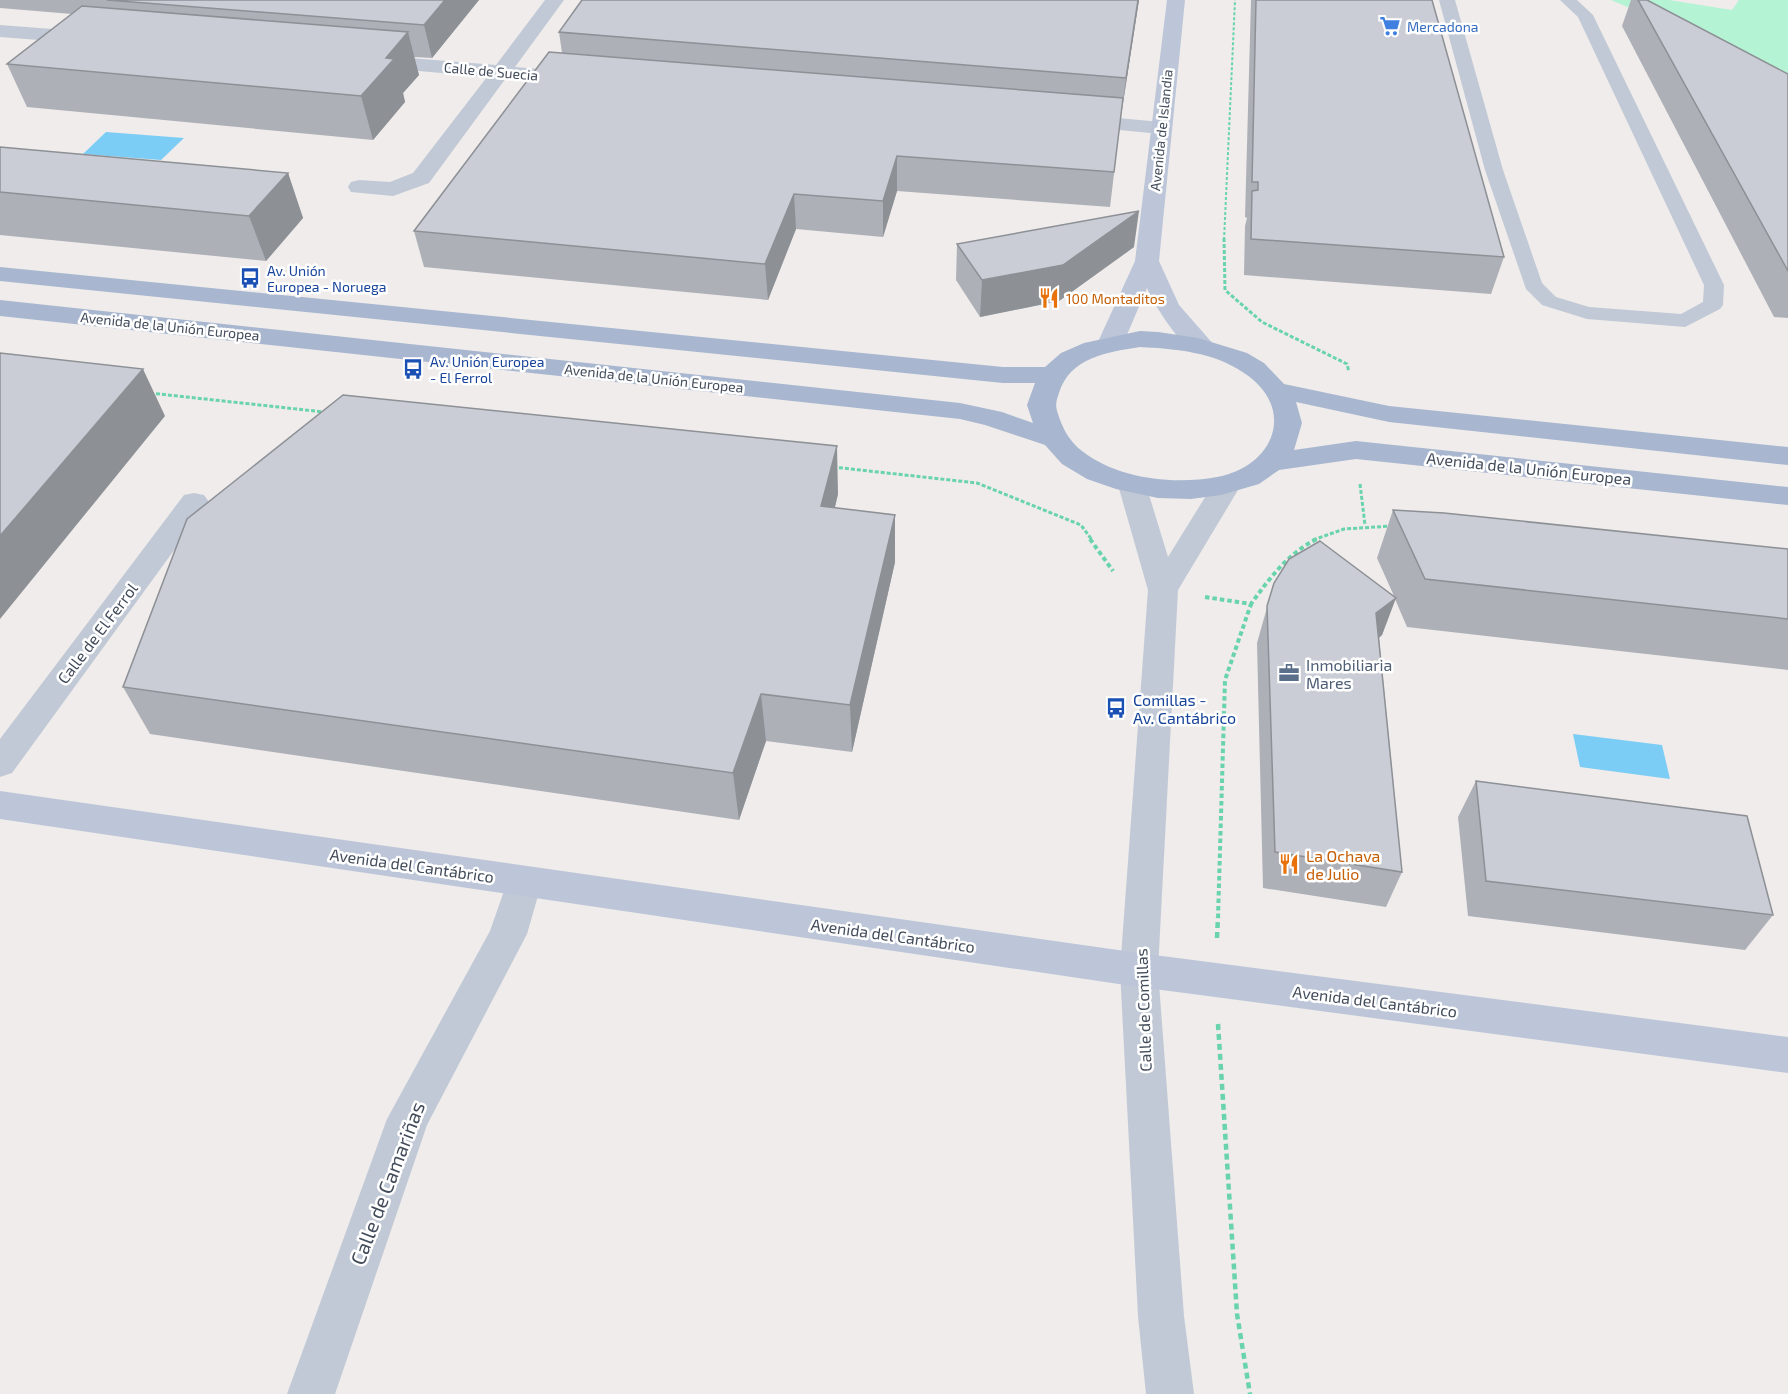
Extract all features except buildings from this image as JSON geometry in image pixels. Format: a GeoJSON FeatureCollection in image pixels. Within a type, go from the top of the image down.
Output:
{"type":"FeatureCollection","features":[{"type":"Feature","properties":{"kind":"main road"},"geometry":{"type":"LineString","coordinates":[[0,273],[1003,375],[1053,375]]}},
{"type":"Feature","properties":{"kind":"main road","name":"Avenida de la Unión Europea"},"geometry":{"type":"LineString","coordinates":[[0,308],[960,411],[992,418],[1053,439]]}},
{"type":"Feature","properties":{"kind":"main road"},"geometry":{"type":"LineString","coordinates":[[1140,339],[1171,340],[1202,346],[1245,363],[1263,376],[1277,390],[1288,414],[1287,440],[1270,462],[1252,476],[1227,485],[1181,491],[1132,485],[1107,477],[1085,466],[1053,439],[1041,405],[1053,375],[1077,356],[1110,344],[1140,339]]}},
{"type":"Feature","properties":{"kind":"main road"},"geometry":{"type":"LineString","coordinates":[[1277,390],[1389,414],[1788,456]]}},
{"type":"Feature","properties":{"kind":"main road","name":"Avenida de la Unión Europea"},"geometry":{"type":"LineString","coordinates":[[1270,462],[1356,450],[1788,496]]}},
{"type":"Feature","properties":{"kind":"street"},"geometry":{"type":"LineString","coordinates":[[358,187],[393,189],[421,178],[555,0]]}},
{"type":"Feature","properties":{"kind":"street","name":"Avenida de Islandia"},"geometry":{"type":"LineString","coordinates":[[1110,344],[1147,261],[1176,0]]}},
{"type":"Feature","properties":{"kind":"street"},"geometry":{"type":"LineString","coordinates":[[0,31],[107,40]]}},
{"type":"Feature","properties":{"kind":"street","name":"Calle de Suecia"},"geometry":{"type":"LineString","coordinates":[[357,60],[594,80]]}},
{"type":"Feature","properties":{"kind":"street"},"geometry":{"type":"LineString","coordinates":[[1055,118],[1161,128]]}},
{"type":"Feature","properties":{"kind":"street"},"geometry":{"type":"LineString","coordinates":[[1147,261],[1168,308],[1202,346]]}},
{"type":"Feature","properties":{"kind":"street","name":"Calle de Comillas"},"geometry":{"type":"LineString","coordinates":[[1132,485],[1163,590],[1138,970],[1161,1316],[1170,1394]]}},
{"type":"Feature","properties":{"kind":"street","name":"Calle de Comillas"},"geometry":{"type":"LineString","coordinates":[[1163,590],[1227,485]]}},
{"type":"Feature","properties":{"kind":"street","name":"Calle de El Ferrol"},"geometry":{"type":"LineString","coordinates":[[0,764],[194,502]]}},
{"type":"Feature","properties":{"kind":"street","name":"Avenida del Cantábrico"},"geometry":{"type":"LineString","coordinates":[[0,805],[1138,970],[1788,1055]]}},
{"type":"Feature","properties":{"kind":"street","name":"Calle de Camariñas"},"geometry":{"type":"LineString","coordinates":[[310,1394],[408,1119],[508,934],[524,882]]}},
{"type":"Feature","properties":{"kind":"lane"},"geometry":{"type":"LineString","coordinates":[[1447,0],[1494,170],[1533,285],[1549,301],[1587,313],[1685,321],[1713,305],[1714,285],[1585,15],[1568,0]]}},
{"type":"Feature","properties":{"kind":"path"},"geometry":{"type":"LineString","coordinates":[[1235,0],[1222,266],[1225,290],[1262,322],[1347,364],[1355,407]]}},
{"type":"Feature","properties":{"kind":"path"},"geometry":{"type":"LineString","coordinates":[[143,392],[334,413]]}},
{"type":"Feature","properties":{"kind":"path"},"geometry":{"type":"LineString","coordinates":[[1356,450],[1365,525]]}},
{"type":"Feature","properties":{"kind":"path"},"geometry":{"type":"LineString","coordinates":[[822,466],[977,483],[1081,525],[1123,585],[1251,604],[1272,573],[1300,546],[1329,531],[1365,525],[1396,526]]}},
{"type":"Feature","properties":{"kind":"green space"},"geometry":{"type":"Polygon","coordinates":[[[1611,0],[1669,0],[1732,10],[1739,0],[1788,0],[1788,75],[1611,0]]]}},
{"type":"Feature","properties":{"kind":"water"},"geometry":{"type":"Polygon","coordinates":[[[106,132],[184,138],[161,160],[83,154],[106,132]]]}},
{"type":"Feature","properties":{"kind":"water"},"geometry":{"type":"Polygon","coordinates":[[[1573,734],[1662,745],[1670,779],[1580,767],[1573,734]]]}},
{"type":"Feature","properties":{"kind":"place","name":"Mercadona"},"geometry":{"type":"Point","coordinates":[1390,26]}},
{"type":"Feature","properties":{"kind":"place","name":"Av. Unión Europea - Noruega"},"geometry":{"type":"Point","coordinates":[250,278]}},
{"type":"Feature","properties":{"kind":"place","name":"100 Montaditos"},"geometry":{"type":"Point","coordinates":[1049,298]}},
{"type":"Feature","properties":{"kind":"place","name":"Av. Unión Europea - El Ferrol"},"geometry":{"type":"Point","coordinates":[413,369]}},
{"type":"Feature","properties":{"kind":"place","name":"Inmobiliaria Mares"},"geometry":{"type":"Point","coordinates":[1289,673]}},
{"type":"Feature","properties":{"kind":"place","name":"Comillas - Av. Cantábrico"},"geometry":{"type":"Point","coordinates":[1116,708]}},
{"type":"Feature","properties":{"kind":"place","name":"La Ochava de Julio"},"geometry":{"type":"Point","coordinates":[1289,864]}}]}
